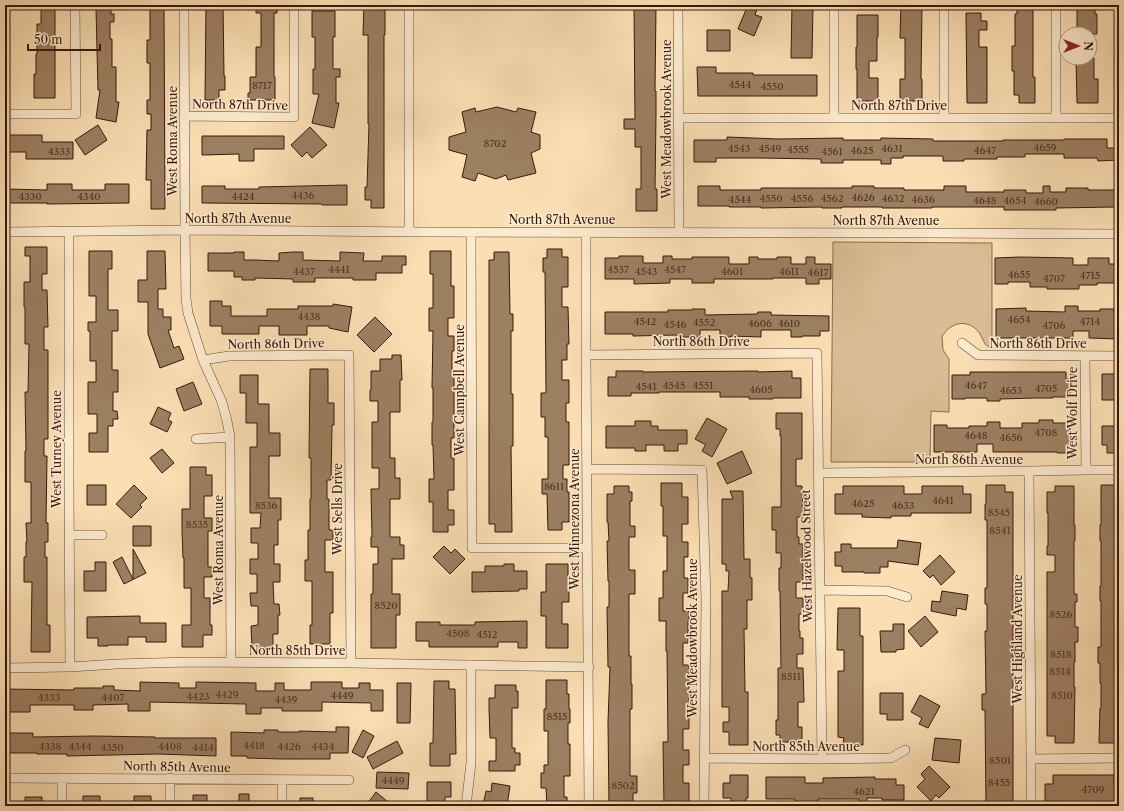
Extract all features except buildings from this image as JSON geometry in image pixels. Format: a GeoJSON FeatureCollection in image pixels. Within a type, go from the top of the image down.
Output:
{"type":"FeatureCollection","features":[{"type":"Feature","properties":{"kind":"street"},"geometry":{"type":"LineString","coordinates":[[5,114],[76,114],[75,5]]}},
{"type":"Feature","properties":{"kind":"street","name":"West Roma Avenue"},"geometry":{"type":"LineString","coordinates":[[184,5],[186,299],[188,314],[203,360],[222,402],[228,421],[230,437],[231,663]]}},
{"type":"Feature","properties":{"kind":"street","name":"North 87th Drive"},"geometry":{"type":"LineString","coordinates":[[185,116],[294,117],[294,5]]}},
{"type":"Feature","properties":{"kind":"street"},"geometry":{"type":"LineString","coordinates":[[409,5],[409,232]]}},
{"type":"Feature","properties":{"kind":"street","name":"West Meadowbrook Avenue"},"geometry":{"type":"LineString","coordinates":[[678,5],[679,233]]}},
{"type":"Feature","properties":{"kind":"street"},"geometry":{"type":"LineString","coordinates":[[834,5],[834,118]]}},
{"type":"Feature","properties":{"kind":"street"},"geometry":{"type":"LineString","coordinates":[[944,5],[944,118]]}},
{"type":"Feature","properties":{"kind":"street"},"geometry":{"type":"LineString","coordinates":[[1056,5],[1056,118]]}},
{"type":"Feature","properties":{"kind":"street","name":"North 87th Drive"},"geometry":{"type":"LineString","coordinates":[[679,118],[1119,118]]}},
{"type":"Feature","properties":{"kind":"street","name":"North 87th Avenue"},"geometry":{"type":"LineString","coordinates":[[5,232],[185,230],[1119,234]]}},
{"type":"Feature","properties":{"kind":"street","name":"West Turney Avenue"},"geometry":{"type":"LineString","coordinates":[[69,232],[70,667]]}},
{"type":"Feature","properties":{"kind":"street","name":"West Campbell Avenue"},"geometry":{"type":"LineString","coordinates":[[471,232],[472,548],[587,548]]}},
{"type":"Feature","properties":{"kind":"street","name":"West Minnezona Avenue"},"geometry":{"type":"LineString","coordinates":[[586,232],[589,806]]}},
{"type":"Feature","properties":{"kind":"street","name":"North 86th Drive"},"geometry":{"type":"LineString","coordinates":[[962,343],[978,355],[1119,356]]}},
{"type":"Feature","properties":{"kind":"street","name":"North 86th Drive"},"geometry":{"type":"LineString","coordinates":[[586,355],[817,353]]}},
{"type":"Feature","properties":{"kind":"street","name":"West Hazelwood Street"},"geometry":{"type":"LineString","coordinates":[[817,353],[822,759]]}},
{"type":"Feature","properties":{"kind":"street","name":"North 86th Drive"},"geometry":{"type":"LineString","coordinates":[[203,360],[229,356],[349,355]]}},
{"type":"Feature","properties":{"kind":"street","name":"West Sells Drive"},"geometry":{"type":"LineString","coordinates":[[349,355],[351,663]]}},
{"type":"Feature","properties":{"kind":"street","name":"West Wolf Drive"},"geometry":{"type":"LineString","coordinates":[[1085,356],[1086,470]]}},
{"type":"Feature","properties":{"kind":"street"},"geometry":{"type":"LineString","coordinates":[[196,439],[230,437]]}},
{"type":"Feature","properties":{"kind":"street","name":"West Meadowbrook Avenue"},"geometry":{"type":"LineString","coordinates":[[587,469],[702,470],[706,598],[704,806]]}},
{"type":"Feature","properties":{"kind":"street","name":"North 86th Avenue"},"geometry":{"type":"LineString","coordinates":[[818,473],[1119,470]]}},
{"type":"Feature","properties":{"kind":"street","name":"West Highland Avenue"},"geometry":{"type":"LineString","coordinates":[[1029,471],[1031,806]]}},
{"type":"Feature","properties":{"kind":"street"},"geometry":{"type":"LineString","coordinates":[[70,535],[102,535]]}},
{"type":"Feature","properties":{"kind":"street"},"geometry":{"type":"LineString","coordinates":[[820,590],[887,591],[907,597]]}},
{"type":"Feature","properties":{"kind":"street","name":"North 85th Drive"},"geometry":{"type":"LineString","coordinates":[[5,668],[189,662],[589,667]]}},
{"type":"Feature","properties":{"kind":"street"},"geometry":{"type":"LineString","coordinates":[[466,806],[471,762],[471,665]]}},
{"type":"Feature","properties":{"kind":"street","name":"North 85th Avenue"},"geometry":{"type":"LineString","coordinates":[[705,758],[891,758],[905,750]]}},
{"type":"Feature","properties":{"kind":"street"},"geometry":{"type":"LineString","coordinates":[[1031,759],[1119,758]]}},
{"type":"Feature","properties":{"kind":"street","name":"North 85th Avenue"},"geometry":{"type":"LineString","coordinates":[[5,778],[349,780]]}},
{"type":"Feature","properties":{"kind":"street"},"geometry":{"type":"LineString","coordinates":[[62,778],[62,806]]}},
{"type":"Feature","properties":{"kind":"street"},"geometry":{"type":"LineString","coordinates":[[170,778],[170,806]]}},
{"type":"Feature","properties":{"kind":"street"},"geometry":{"type":"LineString","coordinates":[[282,780],[282,806]]}},
{"type":"Feature","properties":{"kind":"shaded area"},"geometry":{"type":"Polygon","coordinates":[[[833,242],[992,243],[992,348],[986,345],[980,334],[967,324],[955,325],[948,329],[942,336],[943,350],[949,359],[949,412],[931,411],[930,462],[831,462],[833,242]]]}}]}
